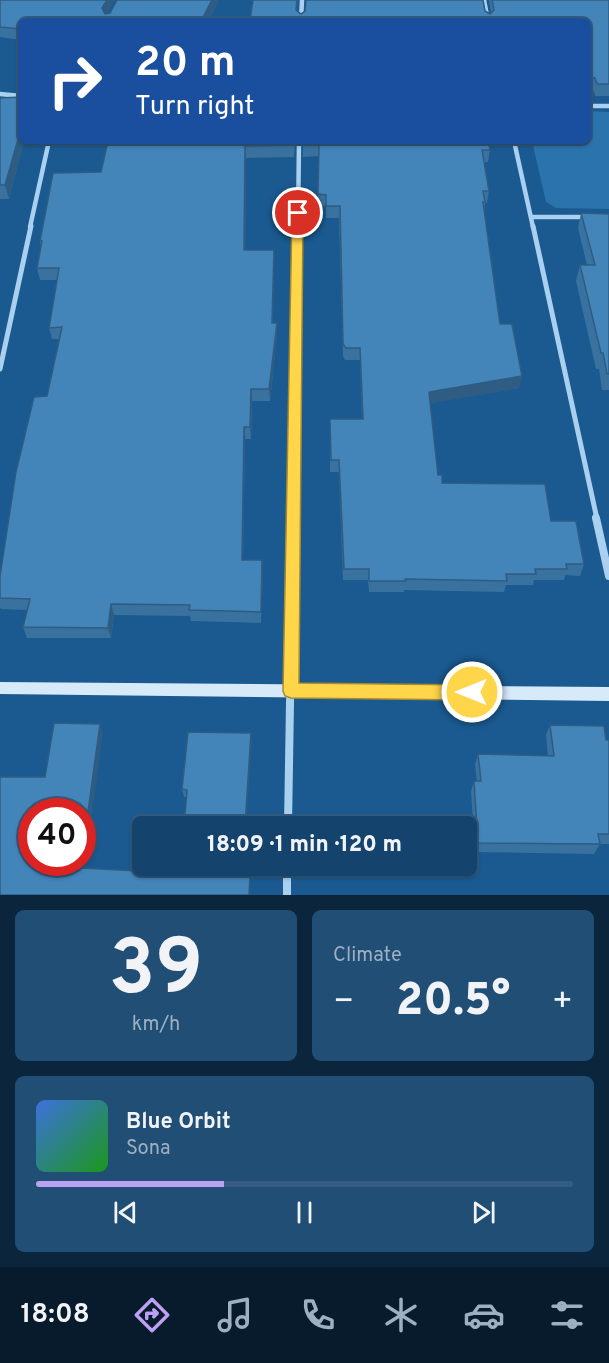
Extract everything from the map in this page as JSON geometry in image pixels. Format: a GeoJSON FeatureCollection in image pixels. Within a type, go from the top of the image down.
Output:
{"type":"FeatureCollection","features":[{"type":"Feature","properties":{"kind":"street"},"geometry":{"type":"LineString","coordinates":[[301,18],[302,0]]}},
{"type":"Feature","properties":{"kind":"street"},"geometry":{"type":"LineString","coordinates":[[483,0],[487,18]]}},
{"type":"Feature","properties":{"kind":"street"},"geometry":{"type":"LineString","coordinates":[[0,94],[18,96]]}},
{"type":"Feature","properties":{"kind":"street"},"geometry":{"type":"LineString","coordinates":[[591,106],[609,106]]}},
{"type":"Feature","properties":{"kind":"street"},"geometry":{"type":"LineString","coordinates":[[0,369],[48,144]]}},
{"type":"Feature","properties":{"kind":"street"},"geometry":{"type":"LineString","coordinates":[[288,816],[299,144]]}},
{"type":"Feature","properties":{"kind":"street"},"geometry":{"type":"LineString","coordinates":[[515,144],[609,576]]}},
{"type":"Feature","properties":{"kind":"street"},"geometry":{"type":"LineString","coordinates":[[531,217],[598,217]]}},
{"type":"Feature","properties":{"kind":"street"},"geometry":{"type":"LineString","coordinates":[[0,688],[609,694]]}},
{"type":"Feature","properties":{"kind":"street"},"geometry":{"type":"LineString","coordinates":[[287,876],[287,895]]}},
{"type":"Feature","properties":{"kind":"shaded area"},"geometry":{"type":"Polygon","coordinates":[[[591,111],[609,112],[609,209],[556,208],[546,202],[533,144],[591,144],[591,111]]]}},
{"type":"Feature","properties":{"kind":"building"},"geometry":{"type":"Polygon","coordinates":[[[0,0],[107,0],[102,8],[105,14],[110,13],[117,0],[212,0],[203,18],[18,18],[18,29],[0,27],[0,0]]]}},
{"type":"Feature","properties":{"kind":"building"},"geometry":{"type":"Polygon","coordinates":[[[253,0],[297,0],[296,10],[301,14],[305,11],[306,0],[483,0],[485,11],[490,14],[494,10],[492,0],[609,0],[609,84],[597,84],[595,78],[591,77],[591,18],[250,18],[253,0]]]}},
{"type":"Feature","properties":{"kind":"building"},"geometry":{"type":"Polygon","coordinates":[[[18,97],[18,140],[5,185],[0,185],[0,98],[18,97]]]}},
{"type":"Feature","properties":{"kind":"building"},"geometry":{"type":"Polygon","coordinates":[[[107,144],[294,144],[245,146],[244,250],[274,250],[272,323],[277,323],[269,389],[251,389],[250,427],[244,427],[242,560],[262,560],[261,612],[189,610],[190,605],[111,604],[108,628],[23,627],[30,599],[0,598],[0,576],[16,472],[34,397],[47,396],[62,327],[49,328],[59,268],[37,268],[53,173],[101,172],[107,144]]]}},
{"type":"Feature","properties":{"kind":"building"},"geometry":{"type":"Polygon","coordinates":[[[489,144],[490,150],[482,150],[489,191],[483,191],[485,202],[483,202],[500,324],[512,324],[522,376],[429,392],[438,475],[442,475],[442,483],[545,484],[551,521],[576,521],[584,564],[566,564],[567,569],[535,569],[536,574],[506,574],[507,581],[405,579],[406,581],[369,581],[369,569],[344,569],[339,460],[331,460],[330,419],[363,419],[360,348],[346,348],[343,344],[340,206],[326,206],[326,195],[318,194],[319,145],[303,145],[489,144]]]}},
{"type":"Feature","properties":{"kind":"building"},"geometry":{"type":"Polygon","coordinates":[[[581,213],[609,214],[609,374],[607,374],[603,353],[601,353],[580,265],[595,265],[581,213]]]}},
{"type":"Feature","properties":{"kind":"building"},"geometry":{"type":"Polygon","coordinates":[[[54,723],[100,724],[90,798],[18,798],[18,876],[96,876],[96,869],[132,871],[132,876],[250,876],[249,895],[0,895],[0,777],[45,777],[54,723]]]}},
{"type":"Feature","properties":{"kind":"building"},"geometry":{"type":"Polygon","coordinates":[[[550,725],[604,726],[606,740],[609,740],[609,834],[598,834],[600,844],[478,843],[474,781],[481,781],[478,754],[554,756],[550,725]]]}},
{"type":"Feature","properties":{"kind":"building"},"geometry":{"type":"Polygon","coordinates":[[[188,732],[251,733],[246,816],[185,816],[187,790],[182,789],[188,732]]]}},
{"type":"Feature","properties":{"kind":"route"},"geometry":{"type":"LineString","coordinates":[[298,213],[291,691],[472,692]]}}]}
